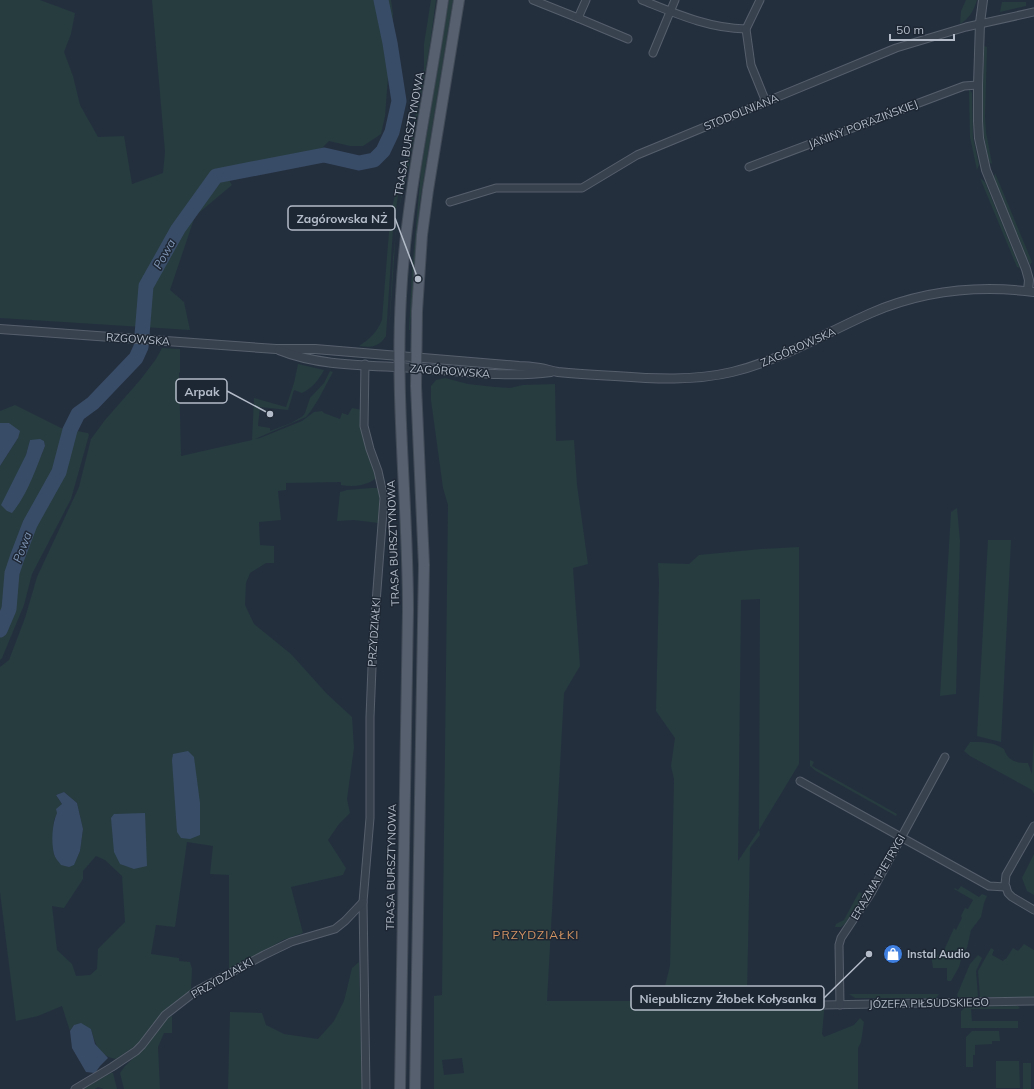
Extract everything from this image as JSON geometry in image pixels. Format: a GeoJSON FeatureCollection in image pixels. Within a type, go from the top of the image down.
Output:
{"type":"FeatureCollection","features":[{"type":"Feature","properties":{"kind":"main road","name":"TRASA BURSZTYNOWA"},"geometry":{"type":"LineString","coordinates":[[400,1089],[408,580],[399,367],[401,295],[406,228],[443,0]]}},
{"type":"Feature","properties":{"kind":"main road"},"geometry":{"type":"LineString","coordinates":[[415,1089],[424,565],[416,368],[418,279],[424,218],[432,162],[459,0]]}},
{"type":"Feature","properties":{"kind":"street"},"geometry":{"type":"LineString","coordinates":[[533,0],[628,39]]}},
{"type":"Feature","properties":{"kind":"street"},"geometry":{"type":"LineString","coordinates":[[578,18],[586,0]]}},
{"type":"Feature","properties":{"kind":"street"},"geometry":{"type":"LineString","coordinates":[[642,0],[670,12],[702,22],[721,27],[746,29]]}},
{"type":"Feature","properties":{"kind":"street"},"geometry":{"type":"LineString","coordinates":[[652,53],[675,0]]}},
{"type":"Feature","properties":{"kind":"street"},"geometry":{"type":"LineString","coordinates":[[760,0],[746,29],[751,65],[766,102]]}},
{"type":"Feature","properties":{"kind":"street"},"geometry":{"type":"LineString","coordinates":[[983,0],[980,24],[978,85],[978,121],[982,155],[991,184],[1026,269],[1031,291]]}},
{"type":"Feature","properties":{"kind":"street","name":"STODOLNIANA"},"geometry":{"type":"LineString","coordinates":[[450,202],[496,188],[582,188],[637,155],[896,48],[980,24],[1034,12]]}},
{"type":"Feature","properties":{"kind":"street","name":"JANINY PORAZIŃSKIEJ"},"geometry":{"type":"LineString","coordinates":[[749,167],[964,86],[978,85]]}},
{"type":"Feature","properties":{"kind":"street","name":"ZAGÓROWSKA"},"geometry":{"type":"LineString","coordinates":[[346,352],[520,366],[540,368],[556,372],[666,379],[692,378],[744,369],[796,349],[871,313],[908,300],[969,290],[1008,289],[1031,291]]}},
{"type":"Feature","properties":{"kind":"street","name":"RZGOWSKA"},"geometry":{"type":"LineString","coordinates":[[0,329],[276,349],[290,348],[346,352]]}},
{"type":"Feature","properties":{"kind":"street","name":"RZGOWSKA"},"geometry":{"type":"LineString","coordinates":[[276,349],[306,358],[345,363]]}},
{"type":"Feature","properties":{"kind":"street","name":"ZAGÓROWSKA"},"geometry":{"type":"LineString","coordinates":[[345,363],[504,374],[541,374],[556,372]]}},
{"type":"Feature","properties":{"kind":"street","name":"PRZYDZIAŁKI"},"geometry":{"type":"LineString","coordinates":[[365,364],[364,426],[378,471],[384,498],[373,642],[370,717],[370,818],[363,902],[366,1089]]}},
{"type":"Feature","properties":{"kind":"street","name":"ERAZMA PIETRYGI"},"geometry":{"type":"LineString","coordinates":[[840,1005],[839,945],[841,938],[871,893],[945,757]]}},
{"type":"Feature","properties":{"kind":"street"},"geometry":{"type":"LineString","coordinates":[[800,781],[990,886],[1006,887]]}},
{"type":"Feature","properties":{"kind":"street"},"geometry":{"type":"LineString","coordinates":[[1034,826],[1006,875],[1006,887],[1008,893],[1034,910]]}},
{"type":"Feature","properties":{"kind":"street","name":"PRZYDZIAŁKI"},"geometry":{"type":"LineString","coordinates":[[75,1089],[136,1051],[165,1015],[196,991],[291,942],[335,929],[363,902]]}},
{"type":"Feature","properties":{"kind":"street","name":"JÓZEFA PIŁSUDSKIEGO"},"geometry":{"type":"LineString","coordinates":[[823,1005],[1034,1001]]}},
{"type":"Feature","properties":{"kind":"green space"},"geometry":{"type":"Polygon","coordinates":[[[0,0],[40,0],[75,13],[71,34],[64,52],[73,76],[80,105],[98,137],[124,136],[132,184],[163,173],[165,152],[152,0],[391,0],[393,14],[385,116],[381,134],[363,146],[350,146],[329,141],[322,148],[282,159],[222,169],[232,185],[195,216],[170,290],[184,302],[190,330],[0,318],[0,0]]]}},
{"type":"Feature","properties":{"kind":"green space"},"geometry":{"type":"Polygon","coordinates":[[[431,0],[436,0],[409,166],[399,208],[424,68],[424,44],[431,0]]]}},
{"type":"Feature","properties":{"kind":"green space"},"geometry":{"type":"Polygon","coordinates":[[[449,0],[453,0],[420,201],[409,330],[412,271],[421,170],[449,0]]]}},
{"type":"Feature","properties":{"kind":"green space"},"geometry":{"type":"Polygon","coordinates":[[[966,0],[977,0],[971,14],[960,24],[961,11],[966,0]]]}},
{"type":"Feature","properties":{"kind":"green space"},"geometry":{"type":"Polygon","coordinates":[[[1002,2],[1026,2],[1026,6],[1000,12],[1002,2]]]}},
{"type":"Feature","properties":{"kind":"green space"},"geometry":{"type":"Polygon","coordinates":[[[984,46],[987,47],[986,132],[992,164],[989,162],[982,117],[984,46]]]}},
{"type":"Feature","properties":{"kind":"green space"},"geometry":{"type":"Polygon","coordinates":[[[969,89],[972,93],[973,137],[979,165],[977,170],[970,137],[969,89]]]}},
{"type":"Feature","properties":{"kind":"green space"},"geometry":{"type":"Polygon","coordinates":[[[995,173],[1032,262],[1030,265],[994,178],[995,173]]]}},
{"type":"Feature","properties":{"kind":"green space"},"geometry":{"type":"Polygon","coordinates":[[[401,175],[393,229],[386,336],[378,345],[367,347],[359,346],[373,335],[382,320],[391,210],[401,175]]]}},
{"type":"Feature","properties":{"kind":"green space"},"geometry":{"type":"Polygon","coordinates":[[[980,178],[985,182],[1020,268],[1017,267],[980,178]]]}},
{"type":"Feature","properties":{"kind":"green space"},"geometry":{"type":"Polygon","coordinates":[[[395,238],[389,333],[393,258],[395,238]]]}},
{"type":"Feature","properties":{"kind":"green space"},"geometry":{"type":"Polygon","coordinates":[[[162,348],[180,349],[179,373],[181,456],[252,440],[254,398],[286,407],[294,383],[298,364],[324,370],[315,383],[306,391],[302,393],[294,390],[288,410],[260,407],[258,426],[270,428],[270,431],[291,423],[303,416],[310,398],[324,383],[330,371],[333,372],[317,401],[306,417],[255,439],[302,421],[314,412],[322,411],[340,419],[342,413],[348,415],[352,408],[362,410],[361,430],[376,478],[368,483],[355,486],[341,485],[341,482],[286,483],[286,490],[278,491],[281,520],[259,522],[260,545],[274,546],[274,563],[266,563],[250,573],[246,583],[245,605],[254,624],[291,654],[327,694],[352,717],[354,748],[347,799],[350,813],[339,824],[328,840],[346,868],[343,875],[291,887],[303,933],[283,940],[229,970],[229,875],[210,874],[213,846],[187,842],[175,927],[156,925],[151,954],[179,958],[179,961],[190,962],[192,969],[191,990],[165,1010],[138,1044],[116,1059],[105,1055],[102,1052],[94,1040],[91,1029],[74,1025],[70,1031],[62,1006],[38,1016],[16,1021],[0,892],[0,667],[9,660],[25,618],[37,577],[79,487],[91,439],[156,359],[162,348]],[[64,792],[56,795],[62,804],[54,820],[54,855],[74,864],[80,851],[83,829],[77,803],[64,792]],[[96,856],[83,871],[83,879],[64,908],[52,906],[57,950],[72,964],[76,976],[90,975],[97,969],[98,949],[125,922],[122,876],[105,860],[96,856]]]}},
{"type":"Feature","properties":{"kind":"green space"},"geometry":{"type":"Polygon","coordinates":[[[445,378],[468,384],[510,388],[523,385],[555,384],[556,441],[574,440],[577,485],[588,564],[573,568],[580,666],[564,693],[547,1001],[663,1001],[659,997],[659,992],[665,986],[670,966],[674,779],[671,766],[675,738],[656,711],[659,582],[658,563],[689,564],[699,555],[799,547],[799,764],[759,830],[760,835],[750,848],[747,994],[743,1000],[825,1001],[822,1034],[824,1037],[854,1025],[860,1018],[864,1022],[861,1042],[858,1048],[858,1089],[434,1089],[434,996],[442,995],[448,505],[443,488],[431,400],[431,386],[436,380],[445,378]],[[760,599],[741,600],[738,861],[759,830],[760,599]],[[462,1058],[442,1060],[444,1075],[464,1073],[462,1058]]]}},
{"type":"Feature","properties":{"kind":"green space"},"geometry":{"type":"Polygon","coordinates":[[[15,405],[61,428],[88,433],[89,435],[71,499],[32,574],[24,605],[0,660],[0,466],[18,438],[9,423],[0,423],[0,411],[15,405]],[[30,440],[14,509],[35,471],[45,446],[44,441],[30,440]]]}},
{"type":"Feature","properties":{"kind":"green space"},"geometry":{"type":"Polygon","coordinates":[[[378,488],[380,494],[378,523],[354,520],[337,521],[340,492],[378,488]]]}},
{"type":"Feature","properties":{"kind":"green space"},"geometry":{"type":"Polygon","coordinates":[[[957,508],[960,541],[956,694],[940,696],[951,512],[957,508]]]}},
{"type":"Feature","properties":{"kind":"green space"},"geometry":{"type":"Polygon","coordinates":[[[988,540],[1011,540],[1001,742],[977,736],[988,540]]]}},
{"type":"Feature","properties":{"kind":"green space"},"geometry":{"type":"Polygon","coordinates":[[[1034,734],[1034,794],[1032,790],[970,756],[964,751],[970,742],[984,742],[996,745],[1004,749],[1010,759],[1028,763],[1032,774],[1034,734]]]}},
{"type":"Feature","properties":{"kind":"green space"},"geometry":{"type":"Polygon","coordinates":[[[810,760],[814,762],[812,766],[897,814],[896,816],[816,771],[810,766],[810,760]]]}},
{"type":"Feature","properties":{"kind":"green space"},"geometry":{"type":"Polygon","coordinates":[[[1034,854],[1034,895],[1027,891],[1022,878],[1034,854]]]}},
{"type":"Feature","properties":{"kind":"green space"},"geometry":{"type":"Polygon","coordinates":[[[961,886],[979,897],[982,894],[987,896],[981,917],[971,930],[967,948],[962,956],[959,967],[951,981],[948,981],[947,968],[933,968],[931,955],[942,955],[954,928],[956,930],[962,918],[961,916],[965,908],[968,909],[973,900],[954,889],[955,888],[958,890],[961,886]]]}},
{"type":"Feature","properties":{"kind":"green space"},"geometry":{"type":"Polygon","coordinates":[[[859,892],[865,895],[845,924],[841,927],[835,927],[836,924],[844,920],[859,892]]]}},
{"type":"Feature","properties":{"kind":"green space"},"geometry":{"type":"Polygon","coordinates":[[[1024,944],[1034,950],[1034,997],[980,997],[978,971],[991,948],[994,950],[992,955],[1003,961],[1013,948],[1018,951],[1024,944]]]}},
{"type":"Feature","properties":{"kind":"green space"},"geometry":{"type":"Polygon","coordinates":[[[978,955],[982,958],[976,971],[978,997],[958,997],[957,995],[970,964],[978,955]]]}},
{"type":"Feature","properties":{"kind":"green space"},"geometry":{"type":"Polygon","coordinates":[[[359,962],[362,1089],[228,1089],[230,1012],[262,1013],[266,1025],[284,1034],[318,1039],[334,1021],[344,1001],[352,968],[359,962]]]}},
{"type":"Feature","properties":{"kind":"green space"},"geometry":{"type":"Polygon","coordinates":[[[849,994],[939,994],[936,998],[855,998],[849,994]]]}},
{"type":"Feature","properties":{"kind":"green space"},"geometry":{"type":"Polygon","coordinates":[[[1018,1006],[1020,1008],[1018,1009],[971,1009],[972,1021],[1018,1021],[1018,1028],[961,1028],[961,1011],[966,1007],[1018,1006]]]}},
{"type":"Feature","properties":{"kind":"green space"},"geometry":{"type":"Polygon","coordinates":[[[172,1016],[172,1033],[164,1033],[158,1047],[160,1089],[124,1089],[120,1073],[125,1066],[143,1049],[167,1018],[172,1016]]]}},
{"type":"Feature","properties":{"kind":"green space"},"geometry":{"type":"Polygon","coordinates":[[[972,1031],[999,1031],[1000,1041],[992,1041],[992,1044],[975,1045],[973,1067],[966,1067],[966,1037],[972,1031]]]}},
{"type":"Feature","properties":{"kind":"green space"},"geometry":{"type":"Polygon","coordinates":[[[996,1061],[1019,1061],[1020,1088],[996,1088],[996,1061]]]}},
{"type":"Feature","properties":{"kind":"green space"},"geometry":{"type":"Polygon","coordinates":[[[1023,1063],[1031,1063],[1031,1089],[1023,1089],[1023,1063]]]}},
{"type":"Feature","properties":{"kind":"green space"},"geometry":{"type":"Polygon","coordinates":[[[113,1073],[117,1089],[104,1089],[98,1087],[95,1089],[82,1089],[113,1073]]]}},
{"type":"Feature","properties":{"kind":"water"},"geometry":{"type":"Polygon","coordinates":[[[0,423],[9,423],[20,431],[18,438],[0,466],[0,423]]]}},
{"type":"Feature","properties":{"kind":"water"},"geometry":{"type":"Polygon","coordinates":[[[40,439],[44,441],[45,446],[31,481],[18,506],[12,513],[7,511],[1,505],[26,455],[30,440],[40,439]]]}},
{"type":"Feature","properties":{"kind":"water"},"geometry":{"type":"Polygon","coordinates":[[[188,751],[194,757],[200,803],[200,835],[190,839],[181,838],[177,832],[172,760],[173,754],[188,751]]]}},
{"type":"Feature","properties":{"kind":"water"},"geometry":{"type":"Polygon","coordinates":[[[64,792],[77,803],[83,829],[80,851],[74,865],[69,867],[61,865],[57,860],[52,844],[52,833],[57,813],[56,809],[62,804],[56,795],[64,792]]]}},
{"type":"Feature","properties":{"kind":"water"},"geometry":{"type":"Polygon","coordinates":[[[145,813],[147,866],[134,869],[120,864],[114,852],[111,818],[114,814],[145,813]]]}},
{"type":"Feature","properties":{"kind":"water"},"geometry":{"type":"Polygon","coordinates":[[[81,1023],[91,1029],[95,1044],[108,1058],[95,1073],[86,1072],[72,1048],[70,1031],[74,1025],[81,1023]]]}},
{"type":"Feature","properties":{"kind":"waterway","name":"Powa"},"geometry":{"type":"LineString","coordinates":[[0,630],[9,609],[12,573],[17,558],[30,524],[59,472],[70,430],[78,414],[93,403],[136,358],[141,347],[146,286],[178,229],[216,176],[324,155],[359,163],[374,160],[383,151],[392,132],[399,101],[390,43],[381,0]]}},
{"type":"Feature","properties":{"kind":"place","name":"Zagórowska NŻ"},"geometry":{"type":"Point","coordinates":[418,279]}},
{"type":"Feature","properties":{"kind":"place","name":"Arpak"},"geometry":{"type":"Point","coordinates":[270,414]}},
{"type":"Feature","properties":{"kind":"place","name":"Niepubliczny Żłobek Kołysanka"},"geometry":{"type":"Point","coordinates":[869,954]}},
{"type":"Feature","properties":{"kind":"place","name":"Instal Audio"},"geometry":{"type":"Point","coordinates":[893,954]}},
{"type":"Feature","properties":{"kind":"district","name":"PRZYDZIAŁKI"},"geometry":{"type":"Point","coordinates":[536,934]}}]}
